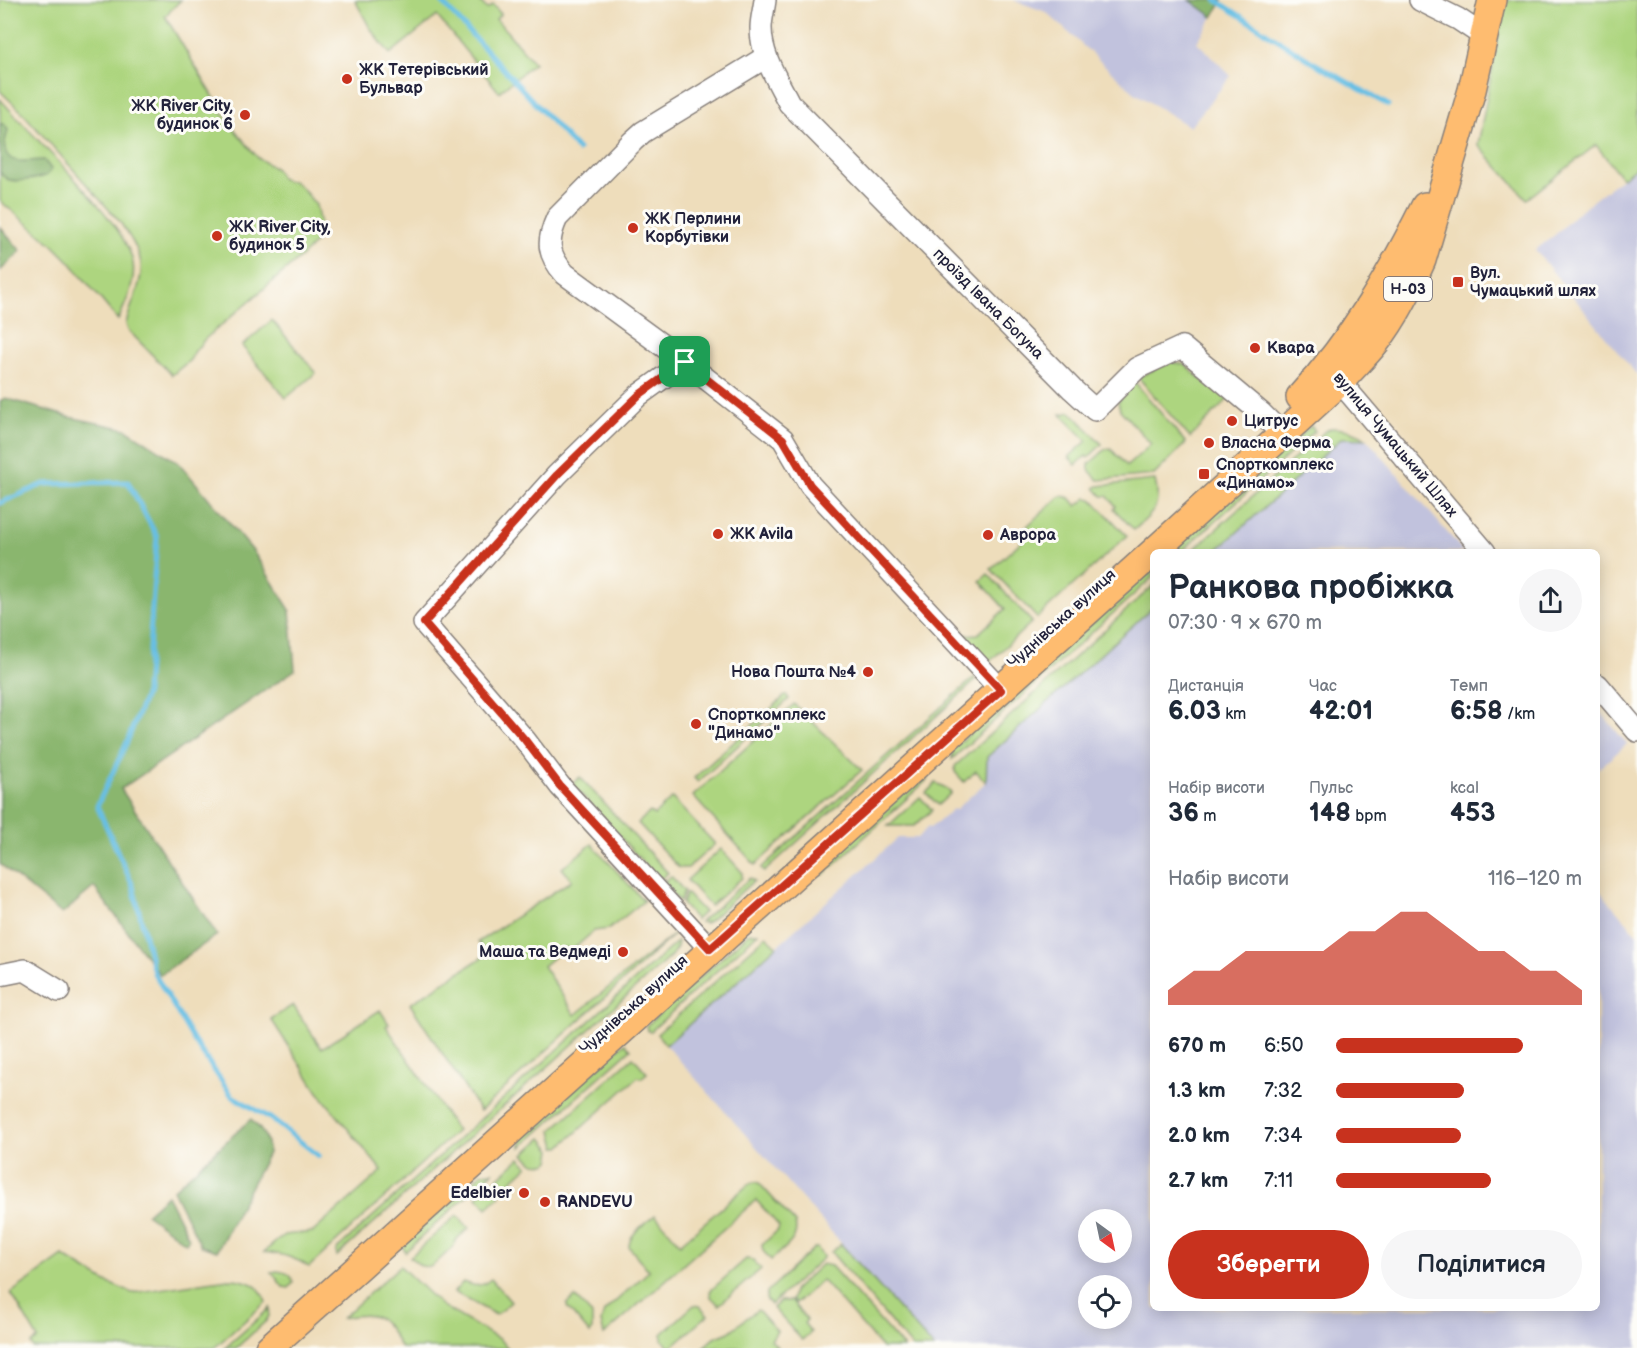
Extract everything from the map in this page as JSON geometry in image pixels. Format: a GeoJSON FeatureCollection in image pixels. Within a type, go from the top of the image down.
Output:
{"type":"FeatureCollection","features":[{"type":"Feature","properties":{"kind":"main road","name":"Чуднівська вулиця"},"geometry":{"type":"LineString","coordinates":[[254,1348],[997,685],[1334,374],[1377,341],[1413,281],[1422,260],[1466,110],[1492,0]]}},
{"type":"Feature","properties":{"kind":"main road","name":"Чуднівська вулиця"},"geometry":{"type":"LineString","coordinates":[[269,1348],[707,945]]}},
{"type":"Feature","properties":{"kind":"street","name":"проїзд Івана Богуна"},"geometry":{"type":"LineString","coordinates":[[765,0],[761,27],[762,45],[789,103],[1095,410],[1137,368],[1182,347],[1277,429]]}},
{"type":"Feature","properties":{"kind":"street"},"geometry":{"type":"LineString","coordinates":[[1420,0],[1458,19],[1485,37]]}},
{"type":"Feature","properties":{"kind":"street"},"geometry":{"type":"LineString","coordinates":[[766,57],[643,132],[633,141],[557,219],[550,232],[549,243],[556,264],[565,274],[685,362],[783,439],[810,485],[997,685]]}},
{"type":"Feature","properties":{"kind":"street"},"geometry":{"type":"LineString","coordinates":[[685,362],[639,395],[557,475],[424,623],[525,740],[560,786],[707,945]]}},
{"type":"Feature","properties":{"kind":"street","name":"вулиця Чумацький Шлях"},"geometry":{"type":"LineString","coordinates":[[1334,374],[1482,549]]}},
{"type":"Feature","properties":{"kind":"street"},"geometry":{"type":"LineString","coordinates":[[1600,687],[1637,731]]}},
{"type":"Feature","properties":{"kind":"street"},"geometry":{"type":"LineString","coordinates":[[0,975],[25,970],[59,991]]}},
{"type":"Feature","properties":{"kind":"shaded area"},"geometry":{"type":"Polygon","coordinates":[[[1013,0],[1190,0],[1213,17],[1197,42],[1231,76],[1190,127],[1135,93],[1046,12],[1013,0]]]}},
{"type":"Feature","properties":{"kind":"shaded area"},"geometry":{"type":"Polygon","coordinates":[[[1637,166],[1637,375],[1535,250],[1555,235],[1577,213],[1637,166]]]}},
{"type":"Feature","properties":{"kind":"shaded area"},"geometry":{"type":"Polygon","coordinates":[[[1342,437],[1367,439],[1461,549],[1218,549],[1342,437]]]}},
{"type":"Feature","properties":{"kind":"shaded area"},"geometry":{"type":"Polygon","coordinates":[[[1150,610],[1150,1311],[1600,1311],[1600,891],[1637,934],[1637,1348],[934,1348],[666,1045],[898,838],[917,838],[928,827],[930,828],[953,809],[955,810],[985,783],[987,757],[1150,610]]]}},
{"type":"Feature","properties":{"kind":"shaded area"},"geometry":{"type":"Polygon","coordinates":[[[1600,711],[1627,744],[1600,767],[1600,711]]]}},
{"type":"Feature","properties":{"kind":"green space"},"geometry":{"type":"Polygon","coordinates":[[[0,0],[181,0],[165,16],[230,124],[258,158],[276,169],[281,178],[293,181],[302,188],[316,205],[320,225],[317,241],[205,339],[190,360],[172,375],[128,330],[126,324],[141,272],[140,258],[133,242],[120,222],[21,111],[0,91],[0,0]]]}},
{"type":"Feature","properties":{"kind":"green space"},"geometry":{"type":"Polygon","coordinates":[[[355,0],[479,0],[487,9],[493,5],[501,14],[496,19],[534,63],[499,92],[437,16],[390,54],[370,28],[355,0]]]}},
{"type":"Feature","properties":{"kind":"green space"},"geometry":{"type":"Polygon","coordinates":[[[1190,0],[1223,0],[1213,17],[1190,0]]]}},
{"type":"Feature","properties":{"kind":"green space"},"geometry":{"type":"Polygon","coordinates":[[[1505,0],[1637,0],[1637,166],[1622,178],[1596,145],[1527,199],[1478,145],[1505,0]]]}},
{"type":"Feature","properties":{"kind":"green space"},"geometry":{"type":"Polygon","coordinates":[[[0,99],[89,195],[122,237],[134,270],[130,292],[118,320],[69,261],[0,201],[0,99]]]}},
{"type":"Feature","properties":{"kind":"green space"},"geometry":{"type":"Polygon","coordinates":[[[0,124],[4,124],[8,130],[5,142],[7,155],[21,161],[44,160],[51,169],[49,174],[20,181],[10,180],[3,176],[0,172],[0,124]]]}},
{"type":"Feature","properties":{"kind":"green space"},"geometry":{"type":"Polygon","coordinates":[[[0,227],[21,251],[0,271],[0,227]]]}},
{"type":"Feature","properties":{"kind":"green space"},"geometry":{"type":"Polygon","coordinates":[[[272,320],[316,373],[286,398],[242,346],[272,320]]]}},
{"type":"Feature","properties":{"kind":"green space"},"geometry":{"type":"Polygon","coordinates":[[[1171,362],[1186,365],[1203,381],[1211,382],[1230,397],[1190,438],[1138,377],[1171,362]]]}},
{"type":"Feature","properties":{"kind":"green space"},"geometry":{"type":"Polygon","coordinates":[[[1134,381],[1186,443],[1154,475],[1098,480],[1089,470],[1089,464],[1106,449],[1110,448],[1127,466],[1151,444],[1120,410],[1118,402],[1134,381]]]}},
{"type":"Feature","properties":{"kind":"green space"},"geometry":{"type":"Polygon","coordinates":[[[5,398],[69,417],[126,429],[179,463],[253,551],[290,610],[295,670],[121,789],[217,935],[160,975],[94,887],[62,914],[0,864],[0,401],[5,398]]]}},
{"type":"Feature","properties":{"kind":"green space"},"geometry":{"type":"Polygon","coordinates":[[[1071,412],[1102,444],[1088,458],[1086,456],[1076,465],[1069,457],[1087,441],[1061,414],[1071,412]]]}},
{"type":"Feature","properties":{"kind":"green space"},"geometry":{"type":"Polygon","coordinates":[[[1311,426],[1315,431],[1184,549],[1174,549],[1311,426]]]}},
{"type":"Feature","properties":{"kind":"green space"},"geometry":{"type":"Polygon","coordinates":[[[1331,428],[1350,430],[1367,439],[1342,438],[1218,549],[1194,549],[1331,428]]]}},
{"type":"Feature","properties":{"kind":"green space"},"geometry":{"type":"Polygon","coordinates":[[[1155,480],[1157,497],[1154,509],[1134,530],[1114,509],[1116,506],[1107,496],[1102,496],[1095,488],[1098,486],[1155,480]]]}},
{"type":"Feature","properties":{"kind":"green space"},"geometry":{"type":"Polygon","coordinates":[[[1059,497],[1070,498],[1077,506],[1087,498],[1092,499],[1127,536],[1037,618],[991,569],[1024,539],[1021,535],[1024,529],[1059,497]]]}},
{"type":"Feature","properties":{"kind":"green space"},"geometry":{"type":"Polygon","coordinates":[[[1150,571],[1150,580],[952,759],[954,748],[1150,571]]]}},
{"type":"Feature","properties":{"kind":"green space"},"geometry":{"type":"Polygon","coordinates":[[[988,574],[1032,622],[987,664],[963,637],[978,634],[1005,609],[980,581],[988,574]]]}},
{"type":"Feature","properties":{"kind":"green space"},"geometry":{"type":"Polygon","coordinates":[[[1150,589],[1150,610],[987,757],[986,782],[976,771],[964,782],[955,772],[955,766],[1150,589]]]}},
{"type":"Feature","properties":{"kind":"green space"},"geometry":{"type":"Polygon","coordinates":[[[976,676],[973,683],[764,872],[761,868],[976,676]]]}},
{"type":"Feature","properties":{"kind":"green space"},"geometry":{"type":"Polygon","coordinates":[[[786,695],[789,699],[698,782],[694,778],[786,695]]]}},
{"type":"Feature","properties":{"kind":"green space"},"geometry":{"type":"Polygon","coordinates":[[[794,704],[862,770],[755,865],[693,796],[794,704]]]}},
{"type":"Feature","properties":{"kind":"green space"},"geometry":{"type":"Polygon","coordinates":[[[580,777],[668,873],[659,880],[572,784],[580,777]]]}},
{"type":"Feature","properties":{"kind":"green space"},"geometry":{"type":"Polygon","coordinates":[[[927,780],[823,875],[818,870],[917,781],[927,780]]]}},
{"type":"Feature","properties":{"kind":"green space"},"geometry":{"type":"Polygon","coordinates":[[[936,783],[951,793],[938,805],[926,793],[936,783]]]}},
{"type":"Feature","properties":{"kind":"green space"},"geometry":{"type":"Polygon","coordinates":[[[920,797],[932,810],[914,826],[888,826],[920,797]]]}},
{"type":"Feature","properties":{"kind":"green space"},"geometry":{"type":"Polygon","coordinates":[[[672,798],[715,844],[688,868],[678,867],[638,823],[650,812],[654,815],[672,798]]]}},
{"type":"Feature","properties":{"kind":"green space"},"geometry":{"type":"Polygon","coordinates":[[[592,844],[644,901],[609,929],[594,931],[570,952],[566,947],[543,966],[575,1015],[679,930],[480,1111],[410,1004],[486,955],[478,942],[572,880],[562,868],[592,844]]]}},
{"type":"Feature","properties":{"kind":"green space"},"geometry":{"type":"Polygon","coordinates":[[[721,849],[742,872],[742,878],[710,906],[687,880],[721,849]]]}},
{"type":"Feature","properties":{"kind":"green space"},"geometry":{"type":"Polygon","coordinates":[[[671,876],[684,891],[680,902],[662,883],[671,876]]]}},
{"type":"Feature","properties":{"kind":"green space"},"geometry":{"type":"Polygon","coordinates":[[[750,878],[754,881],[709,921],[700,922],[750,878]]]}},
{"type":"Feature","properties":{"kind":"green space"},"geometry":{"type":"Polygon","coordinates":[[[686,893],[704,912],[696,920],[682,904],[686,893]]]}},
{"type":"Feature","properties":{"kind":"green space"},"geometry":{"type":"Polygon","coordinates":[[[758,933],[651,1031],[648,1031],[646,1026],[748,934],[758,933]]]}},
{"type":"Feature","properties":{"kind":"green space"},"geometry":{"type":"Polygon","coordinates":[[[766,936],[777,946],[666,1045],[657,1034],[766,936]]]}},
{"type":"Feature","properties":{"kind":"green space"},"geometry":{"type":"Polygon","coordinates":[[[678,941],[671,956],[337,1256],[338,1248],[678,941]]]}},
{"type":"Feature","properties":{"kind":"green space"},"geometry":{"type":"Polygon","coordinates":[[[293,1005],[322,1048],[380,1010],[389,1024],[386,1026],[457,1131],[309,1267],[288,1256],[264,1252],[284,1235],[313,1232],[382,1171],[318,1092],[271,1019],[293,1005]]]}},
{"type":"Feature","properties":{"kind":"green space"},"geometry":{"type":"Polygon","coordinates":[[[625,1043],[631,1049],[521,1147],[521,1138],[625,1043]]]}},
{"type":"Feature","properties":{"kind":"green space"},"geometry":{"type":"Polygon","coordinates":[[[633,1057],[647,1073],[641,1078],[638,1077],[560,1147],[556,1147],[552,1130],[633,1057]]]}},
{"type":"Feature","properties":{"kind":"green space"},"geometry":{"type":"Polygon","coordinates":[[[251,1119],[264,1134],[268,1153],[217,1251],[201,1246],[173,1190],[251,1119]]]}},
{"type":"Feature","properties":{"kind":"green space"},"geometry":{"type":"Polygon","coordinates":[[[542,1138],[552,1150],[550,1161],[546,1164],[533,1163],[524,1154],[542,1138]]]}},
{"type":"Feature","properties":{"kind":"green space"},"geometry":{"type":"Polygon","coordinates":[[[520,1158],[528,1166],[498,1193],[500,1196],[487,1208],[477,1197],[520,1158]]]}},
{"type":"Feature","properties":{"kind":"green space"},"geometry":{"type":"Polygon","coordinates":[[[493,1172],[405,1252],[402,1245],[482,1173],[493,1172]]]}},
{"type":"Feature","properties":{"kind":"green space"},"geometry":{"type":"Polygon","coordinates":[[[759,1183],[795,1223],[793,1240],[771,1260],[763,1251],[762,1245],[778,1230],[779,1226],[756,1200],[604,1335],[601,1322],[604,1312],[649,1271],[629,1247],[638,1229],[655,1215],[680,1244],[749,1184],[759,1183]]]}},
{"type":"Feature","properties":{"kind":"green space"},"geometry":{"type":"Polygon","coordinates":[[[167,1195],[189,1238],[186,1243],[146,1214],[167,1195]]]}},
{"type":"Feature","properties":{"kind":"green space"},"geometry":{"type":"Polygon","coordinates":[[[457,1215],[469,1228],[436,1263],[430,1267],[421,1266],[410,1257],[457,1215]]]}},
{"type":"Feature","properties":{"kind":"green space"},"geometry":{"type":"Polygon","coordinates":[[[841,1244],[934,1348],[913,1348],[831,1252],[841,1244]]]}},
{"type":"Feature","properties":{"kind":"green space"},"geometry":{"type":"Polygon","coordinates":[[[814,1248],[817,1248],[823,1258],[771,1305],[766,1299],[767,1292],[814,1248]]]}},
{"type":"Feature","properties":{"kind":"green space"},"geometry":{"type":"Polygon","coordinates":[[[63,1256],[106,1282],[132,1293],[234,1279],[252,1284],[264,1296],[266,1302],[214,1348],[33,1348],[31,1344],[38,1339],[11,1293],[63,1256]]]}},
{"type":"Feature","properties":{"kind":"green space"},"geometry":{"type":"Polygon","coordinates":[[[746,1259],[753,1260],[761,1269],[719,1305],[711,1297],[710,1291],[746,1259]]]}},
{"type":"Feature","properties":{"kind":"green space"},"geometry":{"type":"Polygon","coordinates":[[[822,1264],[831,1266],[904,1348],[882,1348],[822,1280],[795,1304],[792,1300],[794,1290],[822,1264]]]}},
{"type":"Feature","properties":{"kind":"green space"},"geometry":{"type":"Polygon","coordinates":[[[400,1266],[442,1306],[499,1339],[508,1348],[401,1348],[390,1329],[379,1318],[367,1315],[342,1318],[400,1266]]]}},
{"type":"Feature","properties":{"kind":"green space"},"geometry":{"type":"Polygon","coordinates":[[[276,1271],[290,1275],[293,1283],[289,1288],[283,1287],[271,1273],[276,1271]]]}},
{"type":"Feature","properties":{"kind":"green space"},"geometry":{"type":"Polygon","coordinates":[[[491,1279],[511,1302],[496,1315],[454,1292],[463,1282],[478,1285],[491,1279]]]}},
{"type":"Feature","properties":{"kind":"green space"},"geometry":{"type":"Polygon","coordinates":[[[575,1297],[592,1315],[590,1334],[567,1307],[567,1304],[575,1297]]]}},
{"type":"Feature","properties":{"kind":"green space"},"geometry":{"type":"Polygon","coordinates":[[[780,1301],[791,1301],[807,1320],[804,1323],[811,1332],[802,1340],[773,1308],[780,1301]]]}},
{"type":"Feature","properties":{"kind":"green space"},"geometry":{"type":"Polygon","coordinates":[[[694,1305],[700,1306],[708,1315],[670,1348],[662,1340],[662,1334],[694,1305]]]}},
{"type":"Feature","properties":{"kind":"green space"},"geometry":{"type":"Polygon","coordinates":[[[270,1308],[266,1321],[236,1348],[225,1348],[270,1308]]]}},
{"type":"Feature","properties":{"kind":"green space"},"geometry":{"type":"Polygon","coordinates":[[[758,1310],[777,1331],[771,1340],[778,1348],[702,1348],[714,1338],[729,1332],[758,1310]]]}},
{"type":"Feature","properties":{"kind":"waterway"},"geometry":{"type":"LineString","coordinates":[[440,0],[578,150]]}},
{"type":"Feature","properties":{"kind":"waterway"},"geometry":{"type":"LineString","coordinates":[[1216,0],[1314,63],[1388,105]]}},
{"type":"Feature","properties":{"kind":"waterway"},"geometry":{"type":"LineString","coordinates":[[0,503],[44,484],[128,482],[157,537],[146,693],[127,742],[97,806],[133,886],[154,973],[196,1044],[232,1096],[270,1118],[319,1156]]}},
{"type":"Feature","properties":{"kind":"place","name":"ЖК Тетерівський Бульвар"},"geometry":{"type":"Point","coordinates":[347,79]}},
{"type":"Feature","properties":{"kind":"place","name":"ЖК River City, будинок 6"},"geometry":{"type":"Point","coordinates":[245,115]}},
{"type":"Feature","properties":{"kind":"place","name":"ЖК Перлини Корбутівки"},"geometry":{"type":"Point","coordinates":[633,228]}},
{"type":"Feature","properties":{"kind":"place","name":"ЖК River City, будинок 5"},"geometry":{"type":"Point","coordinates":[217,236]}},
{"type":"Feature","properties":{"kind":"place","name":"Вул. Чумацький шлях"},"geometry":{"type":"Point","coordinates":[1458,282]}},
{"type":"Feature","properties":{"kind":"place","name":"Квара"},"geometry":{"type":"Point","coordinates":[1255,348]}},
{"type":"Feature","properties":{"kind":"place","name":"Цитрус"},"geometry":{"type":"Point","coordinates":[1232,421]}},
{"type":"Feature","properties":{"kind":"place","name":"Власна Ферма"},"geometry":{"type":"Point","coordinates":[1209,443]}},
{"type":"Feature","properties":{"kind":"place","name":"Спорткомплекс «Динамо»"},"geometry":{"type":"Point","coordinates":[1204,474]}},
{"type":"Feature","properties":{"kind":"place","name":"ЖК Avila"},"geometry":{"type":"Point","coordinates":[718,534]}},
{"type":"Feature","properties":{"kind":"place","name":"Аврора"},"geometry":{"type":"Point","coordinates":[988,535]}},
{"type":"Feature","properties":{"kind":"place","name":"Нова Пошта №4"},"geometry":{"type":"Point","coordinates":[868,672]}},
{"type":"Feature","properties":{"kind":"place","name":"Спорткомплекс \"Динамо\""},"geometry":{"type":"Point","coordinates":[696,724]}},
{"type":"Feature","properties":{"kind":"place","name":"Маша та Ведмеді"},"geometry":{"type":"Point","coordinates":[623,952]}},
{"type":"Feature","properties":{"kind":"place","name":"Edelbier"},"geometry":{"type":"Point","coordinates":[524,1193]}},
{"type":"Feature","properties":{"kind":"place","name":"RANDEVU"},"geometry":{"type":"Point","coordinates":[545,1202]}},
{"type":"Feature","properties":{"kind":"route"},"geometry":{"type":"LineString","coordinates":[[685,362],[783,439],[810,485],[1001,690],[710,949],[560,786],[525,740],[424,623],[557,475],[639,395],[685,362]]}}]}
